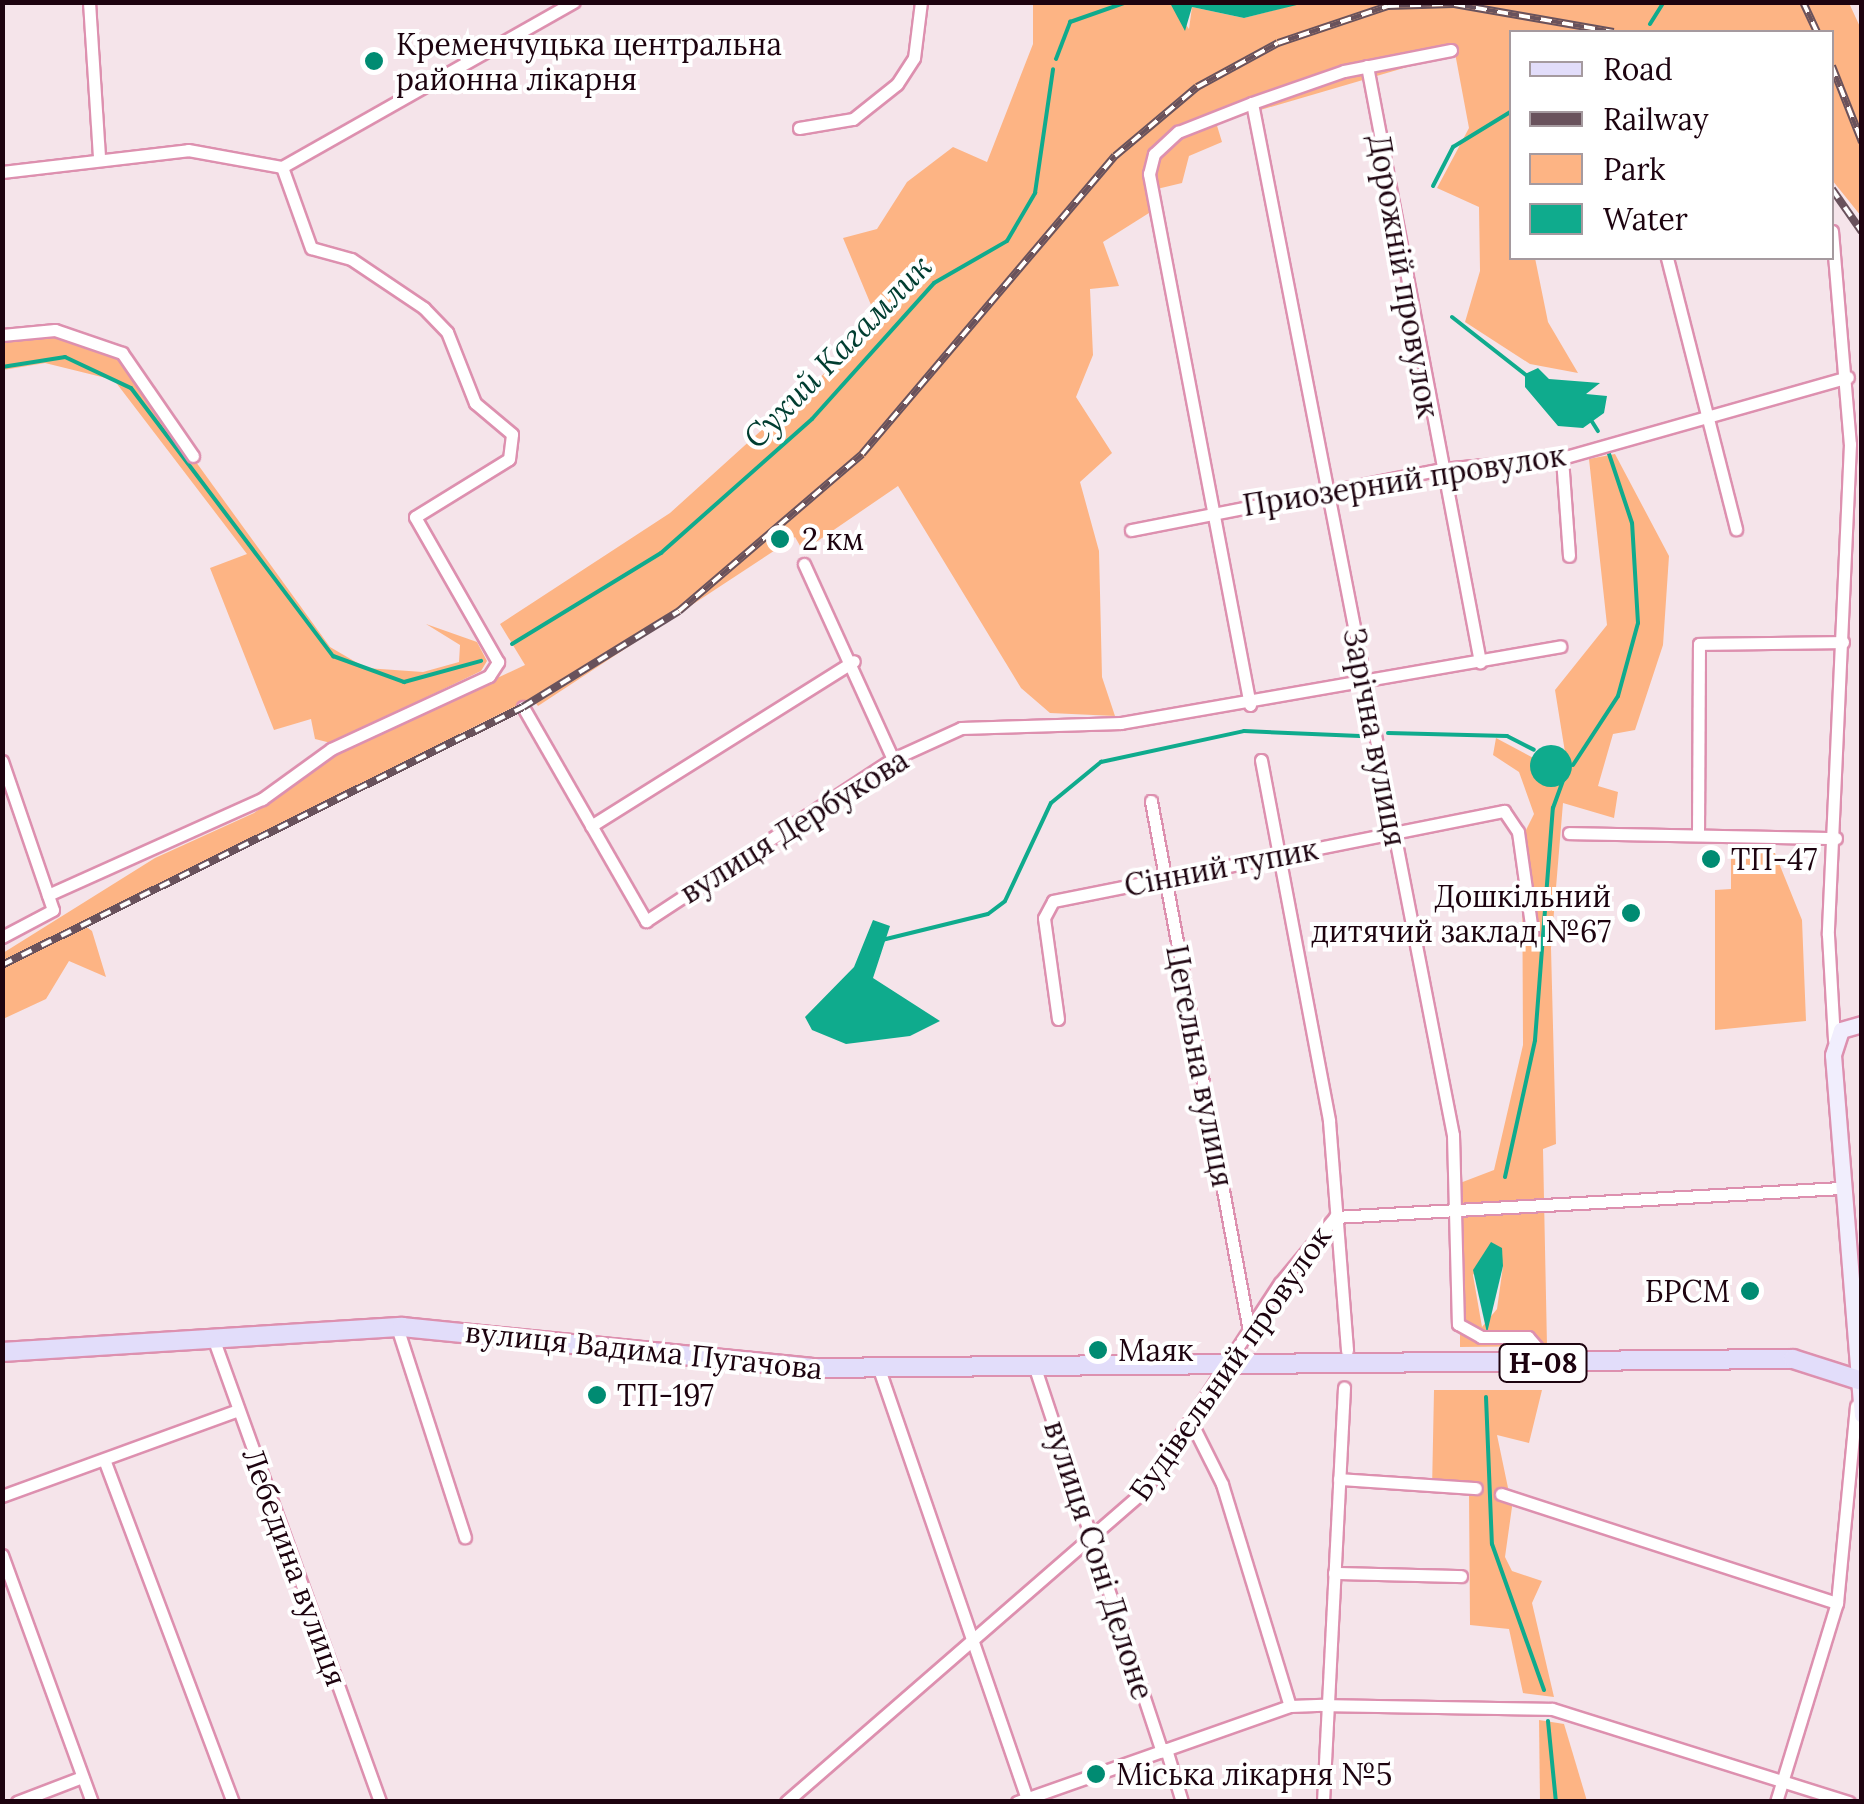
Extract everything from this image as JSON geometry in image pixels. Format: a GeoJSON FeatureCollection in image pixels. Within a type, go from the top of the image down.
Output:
{"type":"FeatureCollection","features":[{"type":"Feature","properties":{"kind":"main road","name":"вулиця Вадима Пугачова"},"geometry":{"type":"LineString","coordinates":[[2,1352],[211,1333],[397,1327],[879,1369],[1226,1367]]}},
{"type":"Feature","properties":{"kind":"main road","name":"Н-08"},"geometry":{"type":"LineString","coordinates":[[1226,1367],[1793,1359],[1859,1380]]}},
{"type":"Feature","properties":{"kind":"street"},"geometry":{"type":"LineString","coordinates":[[89,2],[98,158]]}},
{"type":"Feature","properties":{"kind":"street"},"geometry":{"type":"LineString","coordinates":[[2,172],[188,150],[282,167],[574,2]]}},
{"type":"Feature","properties":{"kind":"street"},"geometry":{"type":"LineString","coordinates":[[799,128],[854,118],[898,84],[914,58],[922,2]]}},
{"type":"Feature","properties":{"kind":"street"},"geometry":{"type":"LineString","coordinates":[[1250,705],[1149,174],[1178,132],[1252,102],[1366,66],[1451,50]]}},
{"type":"Feature","properties":{"kind":"street","name":"Дорожній провулок"},"geometry":{"type":"LineString","coordinates":[[1366,66],[1480,662]]}},
{"type":"Feature","properties":{"kind":"street","name":"Зарічна вулиця"},"geometry":{"type":"LineString","coordinates":[[1252,102],[1453,1135],[1449,1208],[1461,1330],[1528,1338],[1550,1362]]}},
{"type":"Feature","properties":{"kind":"street"},"geometry":{"type":"LineString","coordinates":[[48,895],[262,799],[331,749],[489,676],[498,662],[415,517],[509,458],[512,434],[475,403],[447,332],[424,308],[350,259],[311,248],[282,167]]}},
{"type":"Feature","properties":{"kind":"street"},"geometry":{"type":"LineString","coordinates":[[1834,249],[1848,378],[1836,838],[1828,935],[1841,1188],[1862,1415]]}},
{"type":"Feature","properties":{"kind":"street"},"geometry":{"type":"LineString","coordinates":[[1669,260],[1710,412],[1736,529]]}},
{"type":"Feature","properties":{"kind":"street"},"geometry":{"type":"LineString","coordinates":[[2,336],[55,330],[122,353],[148,377],[193,456]]}},
{"type":"Feature","properties":{"kind":"street","name":"Приозерний провулок"},"geometry":{"type":"LineString","coordinates":[[1131,530],[1441,469],[1562,458],[1710,412],[1848,378]]}},
{"type":"Feature","properties":{"kind":"street"},"geometry":{"type":"LineString","coordinates":[[1562,458],[1569,556]]}},
{"type":"Feature","properties":{"kind":"street"},"geometry":{"type":"LineString","coordinates":[[804,564],[854,660],[893,759]]}},
{"type":"Feature","properties":{"kind":"street"},"geometry":{"type":"LineString","coordinates":[[1698,833],[1699,644],[1843,642]]}},
{"type":"Feature","properties":{"kind":"street","name":"вулиця Дербукова"},"geometry":{"type":"LineString","coordinates":[[591,826],[646,920],[893,759],[988,722],[1122,724],[1366,685],[1560,646]]}},
{"type":"Feature","properties":{"kind":"street"},"geometry":{"type":"LineString","coordinates":[[523,707],[591,826],[854,660]]}},
{"type":"Feature","properties":{"kind":"street"},"geometry":{"type":"LineString","coordinates":[[1261,760],[1342,1216],[1347,1350]]}},
{"type":"Feature","properties":{"kind":"street"},"geometry":{"type":"LineString","coordinates":[[2,761],[53,910],[2,938]]}},
{"type":"Feature","properties":{"kind":"street","name":"Цегельна вулиця"},"geometry":{"type":"LineString","coordinates":[[1151,801],[1249,1331]]}},
{"type":"Feature","properties":{"kind":"street","name":"Сінний тупик"},"geometry":{"type":"LineString","coordinates":[[1058,1019],[1044,908],[1164,878],[1394,832],[1510,812],[1532,932]]}},
{"type":"Feature","properties":{"kind":"street"},"geometry":{"type":"LineString","coordinates":[[1569,833],[1836,838]]}},
{"type":"Feature","properties":{"kind":"street"},"geometry":{"type":"LineString","coordinates":[[1834,1040],[1862,1024]]}},
{"type":"Feature","properties":{"kind":"street","name":"Будівельний провулок"},"geometry":{"type":"LineString","coordinates":[[786,1802],[1093,1540],[1143,1492],[1324,1224],[1342,1216],[1449,1208],[1841,1188]]}},
{"type":"Feature","properties":{"kind":"street"},"geometry":{"type":"LineString","coordinates":[[397,1327],[464,1536]]}},
{"type":"Feature","properties":{"kind":"street","name":"Лебедина вулиця"},"geometry":{"type":"LineString","coordinates":[[211,1333],[380,1802]]}},
{"type":"Feature","properties":{"kind":"street","name":"вулиця Соні Делоне"},"geometry":{"type":"LineString","coordinates":[[1036,1368],[1182,1802]]}},
{"type":"Feature","properties":{"kind":"street"},"geometry":{"type":"LineString","coordinates":[[879,1369],[973,1642],[1022,1800],[1290,1706],[1323,1706],[1552,1709],[1781,1787],[1849,1802]]}},
{"type":"Feature","properties":{"kind":"street"},"geometry":{"type":"LineString","coordinates":[[1776,1802],[1837,1604],[1859,1380]]}},
{"type":"Feature","properties":{"kind":"street"},"geometry":{"type":"LineString","coordinates":[[1322,1802],[1323,1706],[1344,1388]]}},
{"type":"Feature","properties":{"kind":"street"},"geometry":{"type":"LineString","coordinates":[[2,1496],[105,1462],[238,1410]]}},
{"type":"Feature","properties":{"kind":"street"},"geometry":{"type":"LineString","coordinates":[[1191,1422],[1222,1484],[1290,1706]]}},
{"type":"Feature","properties":{"kind":"street"},"geometry":{"type":"LineString","coordinates":[[105,1462],[233,1802]]}},
{"type":"Feature","properties":{"kind":"street"},"geometry":{"type":"LineString","coordinates":[[1339,1479],[1476,1488]]}},
{"type":"Feature","properties":{"kind":"street"},"geometry":{"type":"LineString","coordinates":[[1501,1494],[1837,1604]]}},
{"type":"Feature","properties":{"kind":"street"},"geometry":{"type":"LineString","coordinates":[[2,1555],[92,1802]]}},
{"type":"Feature","properties":{"kind":"street"},"geometry":{"type":"LineString","coordinates":[[1334,1574],[1461,1576]]}},
{"type":"Feature","properties":{"kind":"street"},"geometry":{"type":"LineString","coordinates":[[17,1802],[82,1777]]}},
{"type":"Feature","properties":{"kind":"green space"},"geometry":{"type":"Polygon","coordinates":[[[1305,2],[1849,3],[1861,29],[1861,216],[1834,182],[1834,30],[1509,30],[1509,260],[1535,260],[1548,322],[1578,373],[1530,364],[1465,322],[1480,271],[1479,207],[1437,188],[1469,128],[1455,53],[1257,111],[1254,98],[1241,101],[1215,119],[1222,142],[1189,156],[1182,183],[1157,189],[1147,163],[1149,213],[1103,242],[1119,286],[1090,289],[1093,355],[1076,397],[1112,453],[1080,482],[1099,551],[1102,677],[1115,716],[1050,713],[1021,688],[898,486],[803,551],[795,537],[538,706],[532,698],[81,923],[92,931],[106,977],[69,961],[46,999],[3,1019],[3,953],[155,858],[254,813],[336,753],[525,665],[500,624],[670,513],[879,324],[843,238],[877,229],[907,182],[953,147],[987,162],[1033,44],[1033,3],[1171,3],[1189,29],[1192,7],[1244,18],[1305,2]]]}},
{"type":"Feature","properties":{"kind":"green space"},"geometry":{"type":"Polygon","coordinates":[[[53,335],[120,357],[330,647],[366,668],[423,672],[459,662],[460,645],[426,624],[477,642],[487,661],[481,671],[331,743],[315,739],[311,719],[274,730],[210,568],[247,554],[114,380],[45,363],[3,370],[2,340],[53,335]]]}},
{"type":"Feature","properties":{"kind":"green space"},"geometry":{"type":"Polygon","coordinates":[[[1615,454],[1669,556],[1663,645],[1635,730],[1613,734],[1598,786],[1618,792],[1614,818],[1563,803],[1551,948],[1556,1144],[1543,1149],[1547,1346],[1460,1347],[1460,1183],[1494,1170],[1523,1045],[1522,838],[1534,814],[1519,772],[1493,755],[1496,738],[1569,777],[1555,690],[1607,625],[1589,459],[1615,454]],[[1484,1259],[1473,1275],[1482,1327],[1497,1309],[1503,1266],[1484,1259]]]}},
{"type":"Feature","properties":{"kind":"green space"},"geometry":{"type":"Polygon","coordinates":[[[1774,851],[1802,920],[1806,1021],[1715,1030],[1715,890],[1731,889],[1731,852],[1774,851]]]}},
{"type":"Feature","properties":{"kind":"green space"},"geometry":{"type":"Polygon","coordinates":[[[1434,1390],[1542,1390],[1529,1443],[1497,1435],[1512,1507],[1505,1557],[1512,1571],[1542,1581],[1532,1603],[1554,1697],[1523,1693],[1509,1629],[1470,1625],[1469,1493],[1432,1490],[1434,1390]]]}},
{"type":"Feature","properties":{"kind":"green space"},"geometry":{"type":"Polygon","coordinates":[[[1539,1720],[1564,1724],[1587,1801],[1540,1801],[1539,1720]]]}},
{"type":"Feature","properties":{"kind":"water"},"geometry":{"type":"Polygon","coordinates":[[[1170,3],[1305,3],[1244,18],[1192,7],[1185,31],[1170,3]]]}},
{"type":"Feature","properties":{"kind":"water"},"geometry":{"type":"Polygon","coordinates":[[[1538,368],[1549,379],[1600,383],[1586,394],[1607,396],[1604,413],[1583,428],[1558,426],[1525,387],[1525,374],[1538,368]]]}},
{"type":"Feature","properties":{"kind":"water"},"geometry":{"type":"Polygon","coordinates":[[[1551,745],[1566,751],[1572,766],[1566,781],[1551,787],[1536,781],[1530,766],[1536,751],[1551,745]]]}},
{"type":"Feature","properties":{"kind":"water"},"geometry":{"type":"Polygon","coordinates":[[[873,920],[890,926],[873,978],[940,1021],[910,1036],[846,1044],[812,1030],[805,1017],[854,967],[873,920]]]}},
{"type":"Feature","properties":{"kind":"water"},"geometry":{"type":"Polygon","coordinates":[[[1491,1242],[1502,1248],[1503,1266],[1487,1333],[1473,1270],[1491,1242]]]}},
{"type":"Feature","properties":{"kind":"waterway","name":"Сухий Кагамлик"},"geometry":{"type":"LineString","coordinates":[[1056,59],[1070,22],[1127,2]]}},
{"type":"Feature","properties":{"kind":"waterway","name":"Сухий Кагамлик"},"geometry":{"type":"LineString","coordinates":[[1650,24],[1664,2]]}},
{"type":"Feature","properties":{"kind":"waterway"},"geometry":{"type":"LineString","coordinates":[[1728,2],[1771,2]]}},
{"type":"Feature","properties":{"kind":"waterway","name":"Сухий Кагамлик"},"geometry":{"type":"LineString","coordinates":[[512,644],[661,553],[812,419],[934,283],[1007,241],[1035,193],[1053,69]]}},
{"type":"Feature","properties":{"kind":"waterway","name":"Сухий Кагамлик"},"geometry":{"type":"LineString","coordinates":[[1433,186],[1453,147],[1509,113]]}},
{"type":"Feature","properties":{"kind":"waterway","name":"Сухий Кагамлик"},"geometry":{"type":"LineString","coordinates":[[1452,317],[1526,375]]}},
{"type":"Feature","properties":{"kind":"waterway","name":"Сухий Кагамлик"},"geometry":{"type":"LineString","coordinates":[[2,367],[65,357],[131,388],[333,656],[404,682],[481,661]]}},
{"type":"Feature","properties":{"kind":"waterway","name":"Сухий Кагамлик"},"geometry":{"type":"LineString","coordinates":[[1591,420],[1598,431]]}},
{"type":"Feature","properties":{"kind":"waterway"},"geometry":{"type":"LineString","coordinates":[[1573,765],[1618,696],[1638,623],[1632,523],[1608,451]]}},
{"type":"Feature","properties":{"kind":"waterway"},"geometry":{"type":"LineString","coordinates":[[882,940],[988,914],[1005,901],[1051,803],[1101,762],[1244,731],[1360,736]]}},
{"type":"Feature","properties":{"kind":"waterway"},"geometry":{"type":"LineString","coordinates":[[1388,733],[1507,736],[1534,750]]}},
{"type":"Feature","properties":{"kind":"waterway","name":"Сухий Кагамлик"},"geometry":{"type":"LineString","coordinates":[[1505,1177],[1535,1040],[1553,808],[1564,777]]}},
{"type":"Feature","properties":{"kind":"waterway","name":"Сухий Кагамлик"},"geometry":{"type":"LineString","coordinates":[[1486,1397],[1492,1544],[1544,1690]]}},
{"type":"Feature","properties":{"kind":"waterway","name":"Сухий Кагамлик"},"geometry":{"type":"LineString","coordinates":[[1548,1721],[1556,1802]]}},
{"type":"Feature","properties":{"kind":"railway"},"geometry":{"type":"LineString","coordinates":[[1803,2],[1816,30]]}},
{"type":"Feature","properties":{"kind":"railway"},"geometry":{"type":"LineString","coordinates":[[2,965],[523,707],[679,611],[862,454],[1115,156],[1197,87],[1278,43],[1388,6],[1454,4],[1603,30]]}},
{"type":"Feature","properties":{"kind":"railway"},"geometry":{"type":"LineString","coordinates":[[1834,71],[1862,142]]}},
{"type":"Feature","properties":{"kind":"railway"},"geometry":{"type":"LineString","coordinates":[[1834,192],[1862,232]]}},
{"type":"Feature","properties":{"kind":"place","name":"Кременчуцька центральна районна лікарня"},"geometry":{"type":"Point","coordinates":[374,61]}},
{"type":"Feature","properties":{"kind":"place","name":"2 км"},"geometry":{"type":"Point","coordinates":[780,539]}},
{"type":"Feature","properties":{"kind":"place","name":"ТП-47"},"geometry":{"type":"Point","coordinates":[1711,859]}},
{"type":"Feature","properties":{"kind":"place","name":"Дошкільний дитячий заклад №67"},"geometry":{"type":"Point","coordinates":[1631,913]}},
{"type":"Feature","properties":{"kind":"place","name":"БРСМ"},"geometry":{"type":"Point","coordinates":[1750,1291]}},
{"type":"Feature","properties":{"kind":"place","name":"Маяк"},"geometry":{"type":"Point","coordinates":[1098,1350]}},
{"type":"Feature","properties":{"kind":"place","name":"ТП-197"},"geometry":{"type":"Point","coordinates":[597,1395]}},
{"type":"Feature","properties":{"kind":"place","name":"Міська лікарня №5"},"geometry":{"type":"Point","coordinates":[1096,1774]}}]}
